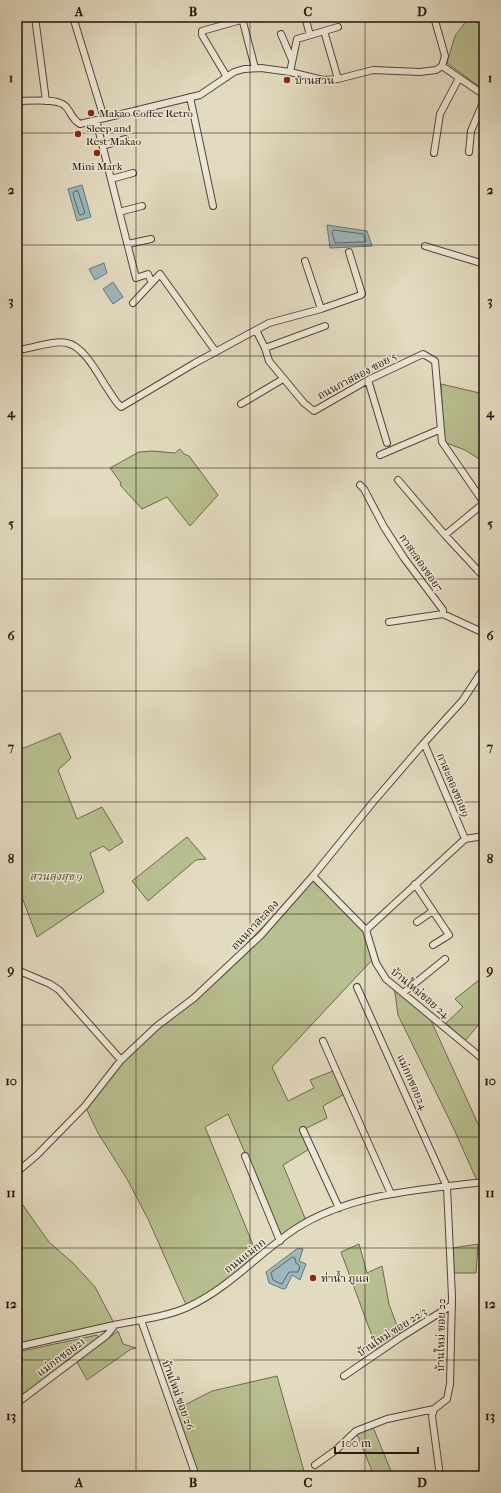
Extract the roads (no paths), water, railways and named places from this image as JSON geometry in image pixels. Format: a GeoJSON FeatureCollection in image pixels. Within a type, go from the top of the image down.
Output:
{"type":"FeatureCollection","features":[{"type":"Feature","properties":{"kind":"street"},"geometry":{"type":"LineString","coordinates":[[35,17],[46,101]]}},
{"type":"Feature","properties":{"kind":"street"},"geometry":{"type":"LineString","coordinates":[[73,17],[104,118]]}},
{"type":"Feature","properties":{"kind":"street"},"geometry":{"type":"LineString","coordinates":[[305,17],[310,35]]}},
{"type":"Feature","properties":{"kind":"street"},"geometry":{"type":"LineString","coordinates":[[17,101],[57,101],[65,105],[74,120],[80,124],[200,95],[234,72],[244,69],[256,68],[290,72],[323,80],[338,79],[373,70],[420,72],[436,70],[442,66],[445,56],[434,17]]}},
{"type":"Feature","properties":{"kind":"street"},"geometry":{"type":"LineString","coordinates":[[227,77],[202,35],[202,31],[241,20],[243,22],[256,68]]}},
{"type":"Feature","properties":{"kind":"street"},"geometry":{"type":"LineString","coordinates":[[290,72],[297,39],[338,26]]}},
{"type":"Feature","properties":{"kind":"street"},"geometry":{"type":"LineString","coordinates":[[324,31],[338,79]]}},
{"type":"Feature","properties":{"kind":"street"},"geometry":{"type":"LineString","coordinates":[[281,34],[292,61]]}},
{"type":"Feature","properties":{"kind":"street"},"geometry":{"type":"LineString","coordinates":[[442,66],[484,95]]}},
{"type":"Feature","properties":{"kind":"street"},"geometry":{"type":"LineString","coordinates":[[434,153],[440,114],[459,78]]}},
{"type":"Feature","properties":{"kind":"street"},"geometry":{"type":"LineString","coordinates":[[190,97],[213,206]]}},
{"type":"Feature","properties":{"kind":"street"},"geometry":{"type":"LineString","coordinates":[[469,152],[471,131],[484,100]]}},
{"type":"Feature","properties":{"kind":"street"},"geometry":{"type":"LineString","coordinates":[[96,120],[136,278],[148,274],[150,281]]}},
{"type":"Feature","properties":{"kind":"street"},"geometry":{"type":"LineString","coordinates":[[103,146],[125,139]]}},
{"type":"Feature","properties":{"kind":"street"},"geometry":{"type":"LineString","coordinates":[[111,179],[133,173]]}},
{"type":"Feature","properties":{"kind":"street"},"geometry":{"type":"LineString","coordinates":[[120,212],[142,206]]}},
{"type":"Feature","properties":{"kind":"street"},"geometry":{"type":"LineString","coordinates":[[128,244],[151,239]]}},
{"type":"Feature","properties":{"kind":"street"},"geometry":{"type":"LineString","coordinates":[[425,246],[484,264]]}},
{"type":"Feature","properties":{"kind":"street"},"geometry":{"type":"LineString","coordinates":[[24,349],[60,342],[73,345],[92,364],[121,407],[195,363],[256,330],[269,324],[321,309],[362,294],[349,252]]}},
{"type":"Feature","properties":{"kind":"street"},"geometry":{"type":"LineString","coordinates":[[305,261],[321,309]]}},
{"type":"Feature","properties":{"kind":"street"},"geometry":{"type":"LineString","coordinates":[[133,303],[160,274],[216,352]]}},
{"type":"Feature","properties":{"kind":"street"},"geometry":{"type":"LineString","coordinates":[[265,348],[325,326]]}},
{"type":"Feature","properties":{"kind":"street","name":"ถนนกาสลอง ซอย 5"},"geometry":{"type":"LineString","coordinates":[[256,330],[265,348],[269,361],[304,403],[314,411],[368,380],[423,354],[436,361],[442,442],[484,503],[445,535]]}},
{"type":"Feature","properties":{"kind":"street"},"geometry":{"type":"LineString","coordinates":[[241,404],[283,379]]}},
{"type":"Feature","properties":{"kind":"street"},"geometry":{"type":"LineString","coordinates":[[368,380],[387,442]]}},
{"type":"Feature","properties":{"kind":"street"},"geometry":{"type":"LineString","coordinates":[[380,455],[440,429]]}},
{"type":"Feature","properties":{"kind":"street"},"geometry":{"type":"LineString","coordinates":[[398,480],[445,535],[484,577]]}},
{"type":"Feature","properties":{"kind":"street","name":"กาสะลองซอย7"},"geometry":{"type":"LineString","coordinates":[[360,485],[364,489],[384,527],[404,558],[443,610],[443,614]]}},
{"type":"Feature","properties":{"kind":"street"},"geometry":{"type":"LineString","coordinates":[[478,571],[484,566]]}},
{"type":"Feature","properties":{"kind":"street"},"geometry":{"type":"LineString","coordinates":[[389,622],[443,614],[484,632]]}},
{"type":"Feature","properties":{"kind":"street","name":"ถนนกาสะลอง"},"geometry":{"type":"LineString","coordinates":[[17,1172],[85,1106],[121,1060],[157,1026],[194,998],[230,966],[261,935],[313,876],[374,801],[463,700],[484,668]]}},
{"type":"Feature","properties":{"kind":"street","name":"กาสะลองซอย9"},"geometry":{"type":"LineString","coordinates":[[424,743],[465,840]]}},
{"type":"Feature","properties":{"kind":"street"},"geometry":{"type":"LineString","coordinates":[[366,930],[465,840],[484,836]]}},
{"type":"Feature","properties":{"kind":"street","name":"บ้านใหม่ซอย 24"},"geometry":{"type":"LineString","coordinates":[[313,876],[366,930],[376,962],[386,979],[484,1060]]}},
{"type":"Feature","properties":{"kind":"street"},"geometry":{"type":"LineString","coordinates":[[415,884],[448,935],[433,945]]}},
{"type":"Feature","properties":{"kind":"street"},"geometry":{"type":"LineString","coordinates":[[417,922],[433,911]]}},
{"type":"Feature","properties":{"kind":"street"},"geometry":{"type":"LineString","coordinates":[[403,993],[445,959]]}},
{"type":"Feature","properties":{"kind":"street"},"geometry":{"type":"LineString","coordinates":[[17,970],[50,984],[59,990],[121,1060]]}},
{"type":"Feature","properties":{"kind":"street","name":"แม่กกซอย24"},"geometry":{"type":"LineString","coordinates":[[357,987],[390,1057],[447,1187]]}},
{"type":"Feature","properties":{"kind":"street"},"geometry":{"type":"LineString","coordinates":[[323,1041],[390,1194]]}},
{"type":"Feature","properties":{"kind":"street"},"geometry":{"type":"LineString","coordinates":[[303,1130],[339,1208]]}},
{"type":"Feature","properties":{"kind":"street"},"geometry":{"type":"LineString","coordinates":[[246,1156],[280,1241]]}},
{"type":"Feature","properties":{"kind":"street","name":"ถนนแม่กก"},"geometry":{"type":"LineString","coordinates":[[17,1347],[140,1320],[187,1307],[207,1297],[243,1272],[254,1261],[295,1229],[326,1212],[363,1199],[484,1182]]}},
{"type":"Feature","properties":{"kind":"street","name":"บ้านใหม่ ซอย 22"},"geometry":{"type":"LineString","coordinates":[[434,1408],[447,1399],[450,1384],[452,1305],[447,1187]]}},
{"type":"Feature","properties":{"kind":"street","name":"บ้านใหม่ ซอย 22/3"},"geometry":{"type":"LineString","coordinates":[[344,1376],[401,1337],[452,1305]]}},
{"type":"Feature","properties":{"kind":"street","name":"บ้านใหม่ ซอย 26"},"geometry":{"type":"LineString","coordinates":[[140,1320],[196,1476]]}},
{"type":"Feature","properties":{"kind":"street","name":"แม่กกซอย21"},"geometry":{"type":"LineString","coordinates":[[17,1403],[107,1335],[115,1325]]}},
{"type":"Feature","properties":{"kind":"street"},"geometry":{"type":"LineString","coordinates":[[315,1465],[336,1450],[356,1431],[387,1419],[434,1408],[432,1416],[440,1476]]}},
{"type":"Feature","properties":{"kind":"water"},"geometry":{"type":"Polygon","coordinates":[[[82,185],[91,217],[77,221],[68,189],[82,185]]]}},
{"type":"Feature","properties":{"kind":"water"},"geometry":{"type":"Polygon","coordinates":[[[327,225],[367,231],[372,246],[330,248],[327,225]]]}},
{"type":"Feature","properties":{"kind":"water"},"geometry":{"type":"Polygon","coordinates":[[[104,263],[107,273],[95,280],[89,269],[104,263]]]}},
{"type":"Feature","properties":{"kind":"water"},"geometry":{"type":"Polygon","coordinates":[[[113,282],[123,297],[113,304],[103,289],[113,282]]]}},
{"type":"Feature","properties":{"kind":"water"},"geometry":{"type":"Polygon","coordinates":[[[298,1248],[303,1249],[299,1261],[306,1264],[300,1280],[292,1275],[286,1288],[283,1289],[269,1283],[266,1272],[298,1248]]]}},
{"type":"Feature","properties":{"kind":"place","name":"บ้านสวน"},"geometry":{"type":"Point","coordinates":[287,80]}},
{"type":"Feature","properties":{"kind":"place","name":"Makao Coffee Retro"},"geometry":{"type":"Point","coordinates":[91,113]}},
{"type":"Feature","properties":{"kind":"place","name":"Sleep and Rest Makao"},"geometry":{"type":"Point","coordinates":[78,134]}},
{"type":"Feature","properties":{"kind":"place","name":"Mini Mark"},"geometry":{"type":"Point","coordinates":[97,153]}},
{"type":"Feature","properties":{"kind":"place","name":"ท่าน้ำ ภูแล"},"geometry":{"type":"Point","coordinates":[313,1278]}},
{"type":"Feature","properties":{"kind":"park label","name":"สวนลุงสุข 9"},"geometry":{"type":"Point","coordinates":[56,876]}}]}
